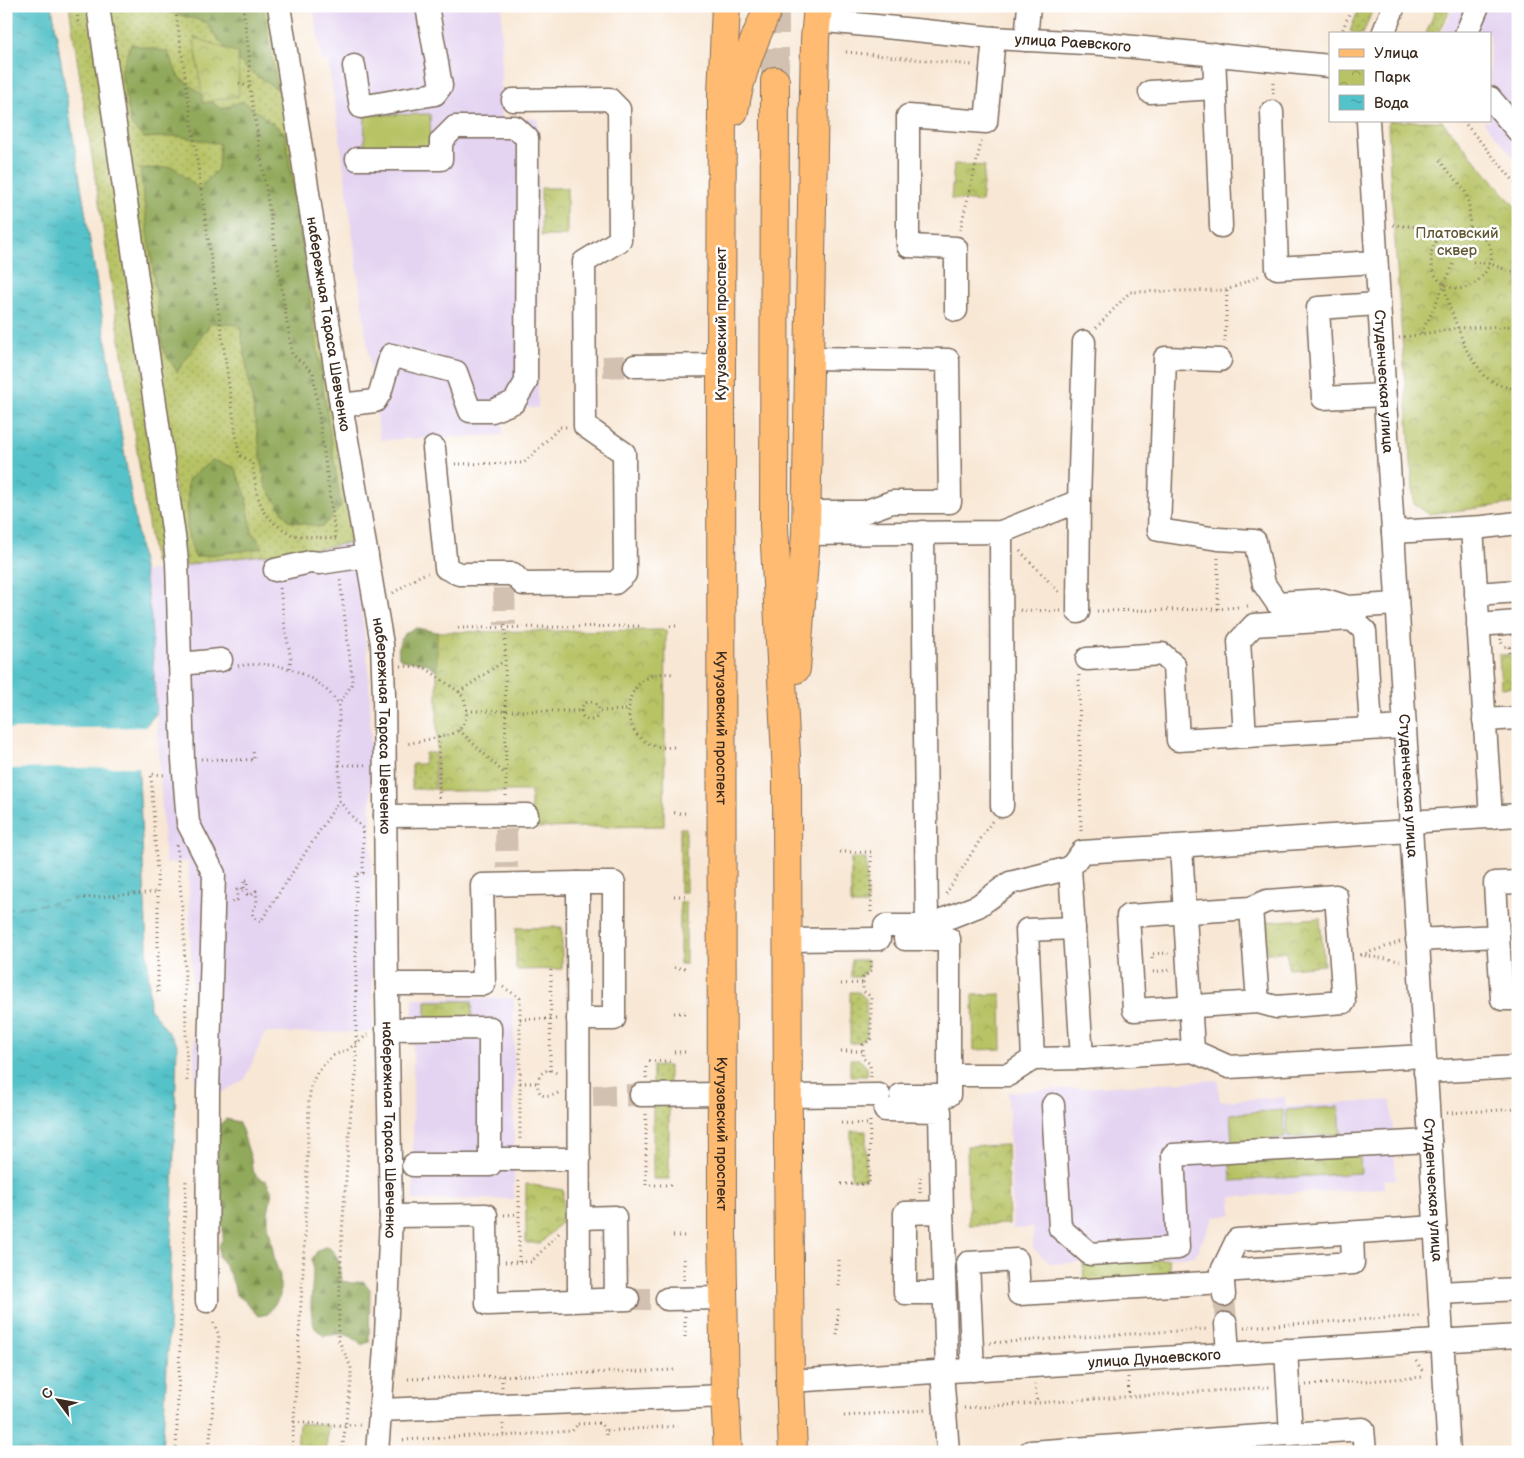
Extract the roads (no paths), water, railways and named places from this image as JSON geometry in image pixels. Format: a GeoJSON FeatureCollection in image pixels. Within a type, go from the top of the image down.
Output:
{"type":"FeatureCollection","features":[{"type":"Feature","properties":{"kind":"main road","name":"Кутузовский проспект"},"geometry":{"type":"LineString","coordinates":[[726,6],[722,93],[722,1094],[725,1396],[728,1452]]}},
{"type":"Feature","properties":{"kind":"main road"},"geometry":{"type":"LineString","coordinates":[[722,186],[737,92],[751,46],[769,6]]}},
{"type":"Feature","properties":{"kind":"main road"},"geometry":{"type":"LineString","coordinates":[[787,775],[807,523],[808,358],[817,13]]}},
{"type":"Feature","properties":{"kind":"main road"},"geometry":{"type":"LineString","coordinates":[[775,80],[774,526],[787,775],[790,1381],[793,1452]]}},
{"type":"Feature","properties":{"kind":"street"},"geometry":{"type":"LineString","coordinates":[[98,6],[175,543],[183,760],[188,824],[214,874],[208,1092],[207,1301]]}},
{"type":"Feature","properties":{"kind":"street","name":"набережная Тараса Шевченко"},"geometry":{"type":"LineString","coordinates":[[279,6],[341,405],[382,644],[387,984],[381,1029],[391,1216],[386,1335],[376,1452]]}},
{"type":"Feature","properties":{"kind":"street"},"geometry":{"type":"LineString","coordinates":[[354,66],[361,107],[435,94],[441,86],[428,6]]}},
{"type":"Feature","properties":{"kind":"street"},"geometry":{"type":"LineString","coordinates":[[1026,40],[1029,6]]}},
{"type":"Feature","properties":{"kind":"street"},"geometry":{"type":"LineString","coordinates":[[1384,32],[1394,6]]}},
{"type":"Feature","properties":{"kind":"street","name":"улица Раевского"},"geometry":{"type":"LineString","coordinates":[[817,13],[994,38],[1103,44],[1329,66]]}},
{"type":"Feature","properties":{"kind":"street"},"geometry":{"type":"LineString","coordinates":[[956,310],[956,248],[908,246],[908,116],[986,122],[994,38]]}},
{"type":"Feature","properties":{"kind":"street"},"geometry":{"type":"LineString","coordinates":[[1214,54],[1221,226]]}},
{"type":"Feature","properties":{"kind":"street"},"geometry":{"type":"LineString","coordinates":[[1150,92],[1215,88]]}},
{"type":"Feature","properties":{"kind":"street"},"geometry":{"type":"LineString","coordinates":[[435,456],[446,568],[459,574],[504,581],[513,574],[523,584],[615,583],[624,574],[624,452],[585,426],[594,367],[584,262],[620,240],[620,109],[609,99],[512,100]]}},
{"type":"Feature","properties":{"kind":"street"},"geometry":{"type":"LineString","coordinates":[[1492,100],[1518,131]]}},
{"type":"Feature","properties":{"kind":"street"},"geometry":{"type":"LineString","coordinates":[[1272,112],[1278,268],[1376,262]]}},
{"type":"Feature","properties":{"kind":"street","name":"Студенческая улица"},"geometry":{"type":"LineString","coordinates":[[1368,122],[1410,826],[1408,941],[1425,1064],[1449,1452]]}},
{"type":"Feature","properties":{"kind":"street"},"geometry":{"type":"LineString","coordinates":[[341,405],[374,401],[380,393],[391,355],[456,372],[470,411],[492,411],[514,402],[526,382],[527,138],[515,127],[455,127],[441,141],[441,159],[357,160]]}},
{"type":"Feature","properties":{"kind":"street"},"geometry":{"type":"LineString","coordinates":[[1378,304],[1318,308],[1323,398],[1384,395]]}},
{"type":"Feature","properties":{"kind":"street"},"geometry":{"type":"LineString","coordinates":[[1078,612],[1084,342]]}},
{"type":"Feature","properties":{"kind":"street"},"geometry":{"type":"LineString","coordinates":[[807,523],[864,512],[892,502],[950,502],[948,360],[808,358]]}},
{"type":"Feature","properties":{"kind":"street"},"geometry":{"type":"LineString","coordinates":[[1220,360],[1166,358],[1159,530],[1218,539],[1254,541],[1264,584],[1277,603],[1325,600],[1348,607],[1397,610]]}},
{"type":"Feature","properties":{"kind":"street"},"geometry":{"type":"LineString","coordinates":[[635,366],[721,365]]}},
{"type":"Feature","properties":{"kind":"street"},"geometry":{"type":"LineString","coordinates":[[807,523],[923,532],[1001,532],[1079,501]]}},
{"type":"Feature","properties":{"kind":"street"},"geometry":{"type":"LineString","coordinates":[[1393,532],[1472,528],[1518,523]]}},
{"type":"Feature","properties":{"kind":"street"},"geometry":{"type":"LineString","coordinates":[[1472,528],[1491,817]]}},
{"type":"Feature","properties":{"kind":"street"},"geometry":{"type":"LineString","coordinates":[[923,532],[926,926]]}},
{"type":"Feature","properties":{"kind":"street"},"geometry":{"type":"LineString","coordinates":[[1001,532],[1002,806]]}},
{"type":"Feature","properties":{"kind":"street"},"geometry":{"type":"LineString","coordinates":[[277,569],[310,562],[337,550],[367,556]]}},
{"type":"Feature","properties":{"kind":"street"},"geometry":{"type":"LineString","coordinates":[[1476,594],[1518,591]]}},
{"type":"Feature","properties":{"kind":"street"},"geometry":{"type":"LineString","coordinates":[[1358,624],[1363,618],[1397,610]]}},
{"type":"Feature","properties":{"kind":"street"},"geometry":{"type":"LineString","coordinates":[[1245,736],[1240,641],[1254,625],[1352,619],[1358,624],[1365,631],[1371,728]]}},
{"type":"Feature","properties":{"kind":"street"},"geometry":{"type":"LineString","coordinates":[[1478,625],[1518,622]]}},
{"type":"Feature","properties":{"kind":"street"},"geometry":{"type":"LineString","coordinates":[[1083,664],[1162,654],[1174,665],[1178,740],[1404,726]]}},
{"type":"Feature","properties":{"kind":"street"},"geometry":{"type":"LineString","coordinates":[[180,664],[227,664]]}},
{"type":"Feature","properties":{"kind":"street"},"geometry":{"type":"LineString","coordinates":[[1484,720],[1518,718]]}},
{"type":"Feature","properties":{"kind":"street"},"geometry":{"type":"LineString","coordinates":[[385,816],[439,815],[513,820]]}},
{"type":"Feature","properties":{"kind":"street"},"geometry":{"type":"LineString","coordinates":[[878,934],[926,926],[978,906],[1010,883],[1076,860],[1181,847],[1518,815]]}},
{"type":"Feature","properties":{"kind":"street"},"geometry":{"type":"LineString","coordinates":[[1181,847],[1193,1050]]}},
{"type":"Feature","properties":{"kind":"street"},"geometry":{"type":"LineString","coordinates":[[1076,860],[1074,928],[1082,1058]]}},
{"type":"Feature","properties":{"kind":"street"},"geometry":{"type":"LineString","coordinates":[[387,984],[484,984],[482,885],[506,876],[578,883],[614,883],[614,1019],[578,1019]]}},
{"type":"Feature","properties":{"kind":"street"},"geometry":{"type":"LineString","coordinates":[[1518,882],[1495,883],[1502,999],[1518,998]]}},
{"type":"Feature","properties":{"kind":"street"},"geometry":{"type":"LineString","coordinates":[[578,883],[578,1019],[574,1090],[579,1159],[579,1300]]}},
{"type":"Feature","properties":{"kind":"street"},"geometry":{"type":"LineString","coordinates":[[1336,896],[1344,1002],[1276,1007],[1258,1002],[1134,1010],[1128,916],[1251,908],[1267,900],[1336,896]]}},
{"type":"Feature","properties":{"kind":"street"},"geometry":{"type":"LineString","coordinates":[[1251,908],[1258,1002]]}},
{"type":"Feature","properties":{"kind":"street"},"geometry":{"type":"LineString","coordinates":[[1033,1059],[1027,930],[1074,928]]}},
{"type":"Feature","properties":{"kind":"street"},"geometry":{"type":"LineString","coordinates":[[787,933],[878,934],[949,939],[949,1095],[878,1106]]}},
{"type":"Feature","properties":{"kind":"street"},"geometry":{"type":"LineString","coordinates":[[1408,941],[1498,936]]}},
{"type":"Feature","properties":{"kind":"street"},"geometry":{"type":"LineString","coordinates":[[381,1029],[490,1028],[490,1165],[413,1165]]}},
{"type":"Feature","properties":{"kind":"street"},"geometry":{"type":"LineString","coordinates":[[949,1075],[1008,1075],[1033,1059],[1082,1058],[1193,1050],[1229,1067],[1425,1064],[1518,1067]]}},
{"type":"Feature","properties":{"kind":"street"},"geometry":{"type":"LineString","coordinates":[[644,1094],[722,1094]]}},
{"type":"Feature","properties":{"kind":"street"},"geometry":{"type":"LineString","coordinates":[[788,1103],[878,1106],[940,1111],[931,1212],[944,1293],[944,1372],[948,1452]]}},
{"type":"Feature","properties":{"kind":"street"},"geometry":{"type":"LineString","coordinates":[[1053,1105],[1060,1228],[1090,1254],[1178,1248],[1173,1155],[1430,1141]]}},
{"type":"Feature","properties":{"kind":"street"},"geometry":{"type":"LineString","coordinates":[[490,1159],[579,1159]]}},
{"type":"Feature","properties":{"kind":"street"},"geometry":{"type":"LineString","coordinates":[[931,1212],[905,1213],[905,1293],[944,1293]]}},
{"type":"Feature","properties":{"kind":"street"},"geometry":{"type":"LineString","coordinates":[[391,1216],[486,1215],[487,1304],[622,1299],[615,1217],[579,1222]]}},
{"type":"Feature","properties":{"kind":"street"},"geometry":{"type":"LineString","coordinates":[[1223,1283],[1237,1240],[1435,1226]]}},
{"type":"Feature","properties":{"kind":"street"},"geometry":{"type":"LineString","coordinates":[[972,1370],[968,1263],[1017,1260],[1018,1294],[1223,1283],[1354,1263],[1352,1233]]}},
{"type":"Feature","properties":{"kind":"street"},"geometry":{"type":"LineString","coordinates":[[1440,1293],[1518,1289]]}},
{"type":"Feature","properties":{"kind":"street"},"geometry":{"type":"LineString","coordinates":[[679,1299],[724,1298]]}},
{"type":"Feature","properties":{"kind":"street"},"geometry":{"type":"LineString","coordinates":[[1226,1326],[1228,1354]]}},
{"type":"Feature","properties":{"kind":"street","name":"улица Дунаевского"},"geometry":{"type":"LineString","coordinates":[[790,1381],[1518,1336]]}},
{"type":"Feature","properties":{"kind":"street"},"geometry":{"type":"LineString","coordinates":[[1286,1350],[1291,1434]]}},
{"type":"Feature","properties":{"kind":"street"},"geometry":{"type":"LineString","coordinates":[[380,1418],[725,1396]]}},
{"type":"Feature","properties":{"kind":"street"},"geometry":{"type":"LineString","coordinates":[[1030,1452],[1364,1429],[1365,1452]]}},
{"type":"Feature","properties":{"kind":"water"},"geometry":{"type":"Polygon","coordinates":[[[6,6],[52,6],[151,618],[156,714],[137,735],[150,1008],[177,1044],[169,1331],[162,1452],[6,1452],[6,6]]]}},
{"type":"Feature","properties":{"kind":"tunnel"},"geometry":{"type":"LineString","coordinates":[[775,6],[775,81]]}},
{"type":"Feature","properties":{"kind":"tunnel"},"geometry":{"type":"LineString","coordinates":[[603,367],[635,366]]}},
{"type":"Feature","properties":{"kind":"tunnel"},"geometry":{"type":"LineString","coordinates":[[504,588],[505,625]]}},
{"type":"Feature","properties":{"kind":"tunnel"},"geometry":{"type":"LineString","coordinates":[[506,829],[507,868]]}},
{"type":"Feature","properties":{"kind":"tunnel"},"geometry":{"type":"LineString","coordinates":[[593,1096],[641,1095]]}},
{"type":"Feature","properties":{"kind":"tunnel"},"geometry":{"type":"LineString","coordinates":[[1224,1295],[1226,1324]]}},
{"type":"Feature","properties":{"kind":"tunnel"},"geometry":{"type":"LineString","coordinates":[[628,1299],[667,1299]]}},
{"type":"Feature","properties":{"kind":"park label","name":"Платовский сквер"},"geometry":{"type":"Point","coordinates":[1457,242]}}]}
